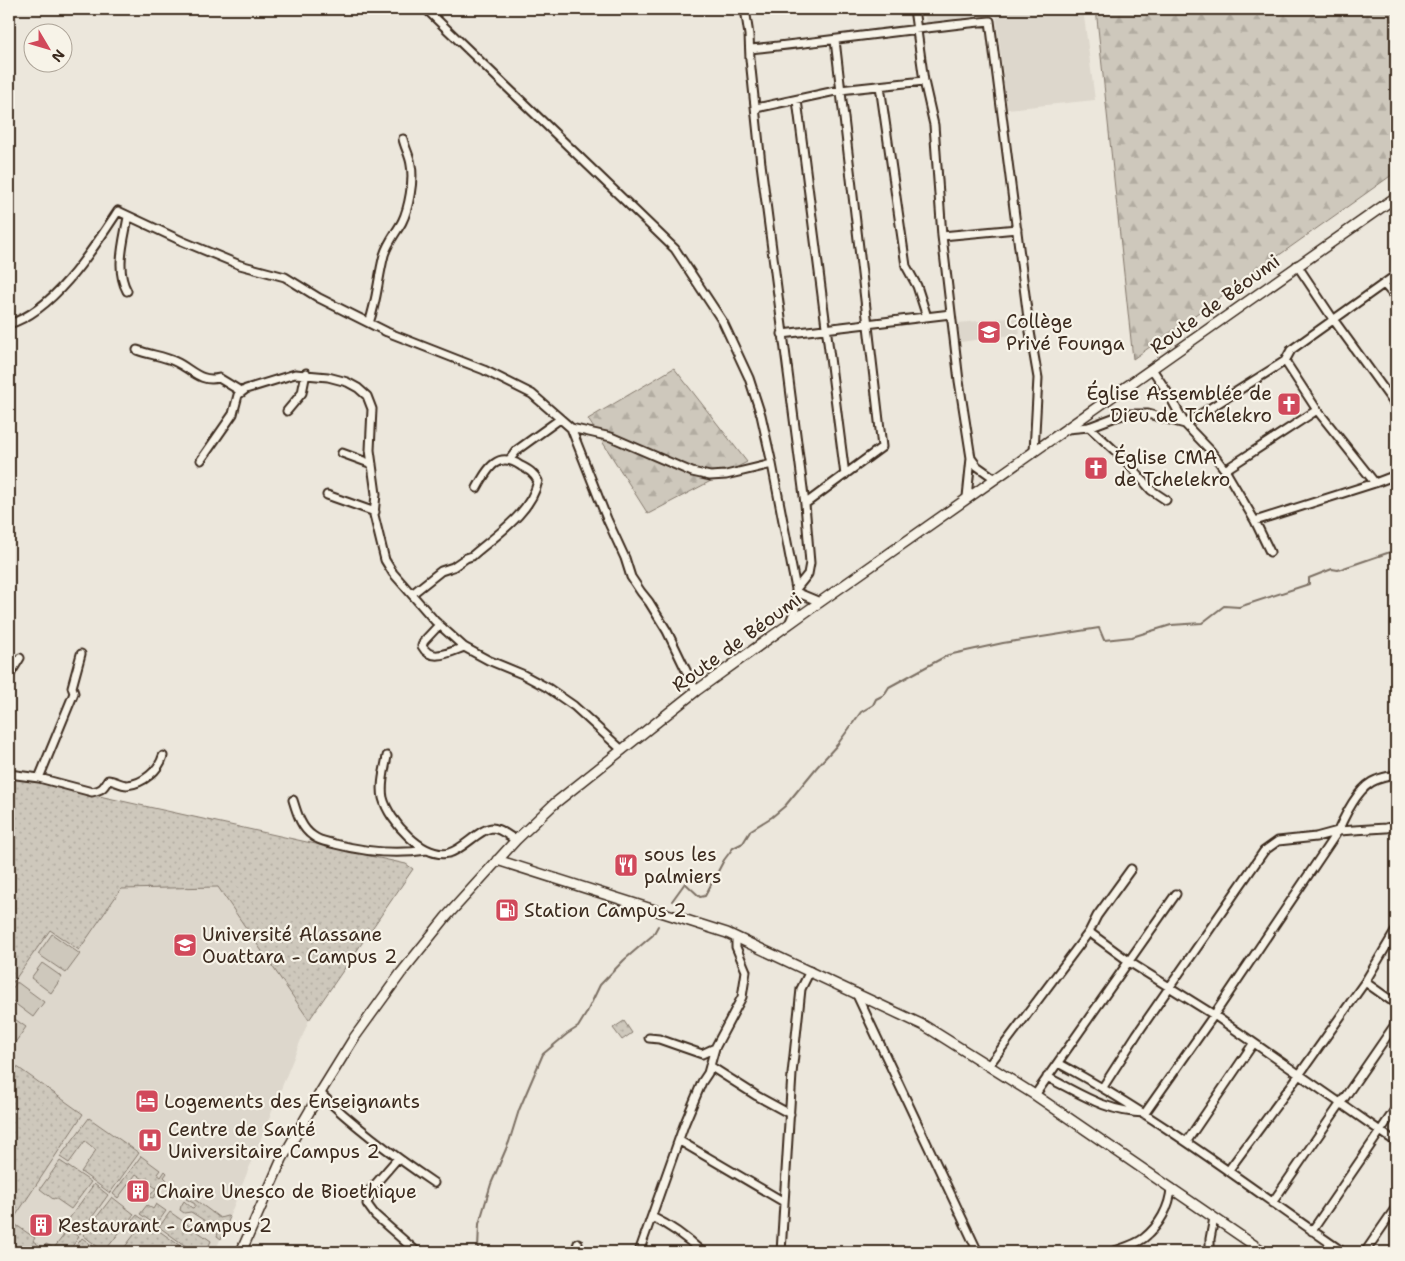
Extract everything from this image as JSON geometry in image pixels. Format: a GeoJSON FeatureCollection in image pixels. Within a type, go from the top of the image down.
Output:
{"type":"FeatureCollection","features":[{"type":"Feature","properties":{"kind":"main road","name":"Route de Béoumi"},"geometry":{"type":"LineString","coordinates":[[241,1252],[282,1159],[354,1038],[401,973],[446,917],[516,840],[554,804],[696,691],[967,497],[1067,429],[1396,197]]}},
{"type":"Feature","properties":{"kind":"main road"},"geometry":{"type":"LineString","coordinates":[[497,860],[736,937],[924,1026],[989,1065],[1264,1252]]}},
{"type":"Feature","properties":{"kind":"street"},"geometry":{"type":"LineString","coordinates":[[426,9],[675,250],[723,322],[749,378],[761,416],[772,464],[796,590],[794,610],[789,624]]}},
{"type":"Feature","properties":{"kind":"street"},"geometry":{"type":"LineString","coordinates":[[745,9],[782,334],[805,504],[810,563],[808,574],[796,590]]}},
{"type":"Feature","properties":{"kind":"street"},"geometry":{"type":"LineString","coordinates":[[914,9],[924,81],[934,125],[942,236],[971,458],[967,497]]}},
{"type":"Feature","properties":{"kind":"street"},"geometry":{"type":"LineString","coordinates":[[750,49],[835,40],[917,28],[990,21],[1029,326],[1038,378],[1034,451]]}},
{"type":"Feature","properties":{"kind":"street"},"geometry":{"type":"LineString","coordinates":[[805,504],[882,447],[835,40]]}},
{"type":"Feature","properties":{"kind":"street"},"geometry":{"type":"LineString","coordinates":[[756,108],[840,90],[924,81]]}},
{"type":"Feature","properties":{"kind":"street"},"geometry":{"type":"LineString","coordinates":[[880,86],[906,266],[917,286],[926,317]]}},
{"type":"Feature","properties":{"kind":"street"},"geometry":{"type":"LineString","coordinates":[[797,100],[845,475]]}},
{"type":"Feature","properties":{"kind":"street"},"geometry":{"type":"LineString","coordinates":[[369,323],[375,306],[384,257],[390,240],[402,222],[408,207],[412,166],[403,140]]}},
{"type":"Feature","properties":{"kind":"street"},"geometry":{"type":"LineString","coordinates":[[9,324],[22,320],[54,294],[77,270],[118,211],[240,265],[285,276],[319,298],[369,323],[510,382],[532,394],[571,428],[607,519],[625,558],[631,577],[667,631],[696,691]]}},
{"type":"Feature","properties":{"kind":"street"},"geometry":{"type":"LineString","coordinates":[[127,291],[124,285],[121,257],[128,217]]}},
{"type":"Feature","properties":{"kind":"street"},"geometry":{"type":"LineString","coordinates":[[942,236],[1017,229]]}},
{"type":"Feature","properties":{"kind":"street"},"geometry":{"type":"LineString","coordinates":[[1297,265],[1333,320],[1396,406]]}},
{"type":"Feature","properties":{"kind":"street"},"geometry":{"type":"LineString","coordinates":[[1067,429],[1089,427],[1127,414],[1148,414],[1184,424],[1285,361],[1291,350],[1396,275]]}},
{"type":"Feature","properties":{"kind":"street"},"geometry":{"type":"LineString","coordinates":[[1384,284],[1396,298]]}},
{"type":"Feature","properties":{"kind":"street"},"geometry":{"type":"LineString","coordinates":[[782,334],[951,314]]}},
{"type":"Feature","properties":{"kind":"street"},"geometry":{"type":"LineString","coordinates":[[137,350],[176,362],[203,378],[212,380],[219,378],[242,392]]}},
{"type":"Feature","properties":{"kind":"street"},"geometry":{"type":"LineString","coordinates":[[1285,361],[1317,410],[1375,483]]}},
{"type":"Feature","properties":{"kind":"street"},"geometry":{"type":"LineString","coordinates":[[1152,369],[1168,393],[1184,424],[1210,450],[1225,470],[1255,521],[1270,552]]}},
{"type":"Feature","properties":{"kind":"street"},"geometry":{"type":"LineString","coordinates":[[202,460],[232,414],[238,396],[242,392],[284,376],[295,374],[306,374],[347,382],[358,388],[367,396],[372,409],[370,428],[376,494],[374,512],[385,560],[393,573],[439,625],[464,647],[483,658],[522,674],[548,688],[574,706],[622,750]]}},
{"type":"Feature","properties":{"kind":"street"},"geometry":{"type":"LineString","coordinates":[[287,411],[302,393],[306,374]]}},
{"type":"Feature","properties":{"kind":"street"},"geometry":{"type":"LineString","coordinates":[[1225,470],[1317,410]]}},
{"type":"Feature","properties":{"kind":"street"},"geometry":{"type":"LineString","coordinates":[[510,459],[517,450],[560,418]]}},
{"type":"Feature","properties":{"kind":"street"},"geometry":{"type":"LineString","coordinates":[[1089,427],[1125,460],[1151,490],[1166,500]]}},
{"type":"Feature","properties":{"kind":"street"},"geometry":{"type":"LineString","coordinates":[[571,428],[611,437],[692,472],[710,476],[726,475],[772,464]]}},
{"type":"Feature","properties":{"kind":"street"},"geometry":{"type":"LineString","coordinates":[[342,454],[372,464]]}},
{"type":"Feature","properties":{"kind":"street"},"geometry":{"type":"LineString","coordinates":[[971,458],[977,466],[994,478]]}},
{"type":"Feature","properties":{"kind":"street"},"geometry":{"type":"LineString","coordinates":[[412,594],[440,571],[453,567],[472,556],[516,518],[536,492],[538,481],[534,474],[510,459],[505,459],[489,467],[477,488]]}},
{"type":"Feature","properties":{"kind":"street"},"geometry":{"type":"LineString","coordinates":[[1255,521],[1396,475]]}},
{"type":"Feature","properties":{"kind":"street"},"geometry":{"type":"LineString","coordinates":[[327,495],[374,512]]}},
{"type":"Feature","properties":{"kind":"street"},"geometry":{"type":"LineString","coordinates":[[796,590],[820,602]]}},
{"type":"Feature","properties":{"kind":"street"},"geometry":{"type":"LineString","coordinates":[[439,625],[424,641],[422,646],[428,654],[435,656],[464,647]]}},
{"type":"Feature","properties":{"kind":"street"},"geometry":{"type":"LineString","coordinates":[[39,778],[74,692],[72,687],[81,654]]}},
{"type":"Feature","properties":{"kind":"street"},"geometry":{"type":"LineString","coordinates":[[9,676],[20,658]]}},
{"type":"Feature","properties":{"kind":"street"},"geometry":{"type":"LineString","coordinates":[[9,774],[39,778],[92,792],[103,789],[108,780],[127,785],[146,777],[156,770],[164,756]]}},
{"type":"Feature","properties":{"kind":"street"},"geometry":{"type":"LineString","coordinates":[[387,756],[382,780],[383,798],[400,829],[427,850],[448,853],[460,848],[484,831],[492,828],[516,840]]}},
{"type":"Feature","properties":{"kind":"street"},"geometry":{"type":"LineString","coordinates":[[1145,1113],[1214,1015],[1338,831],[1357,796],[1374,780],[1396,775]]}},
{"type":"Feature","properties":{"kind":"street"},"geometry":{"type":"LineString","coordinates":[[293,800],[304,827],[314,837],[351,848],[385,853],[407,853],[427,850]]}},
{"type":"Feature","properties":{"kind":"street"},"geometry":{"type":"LineString","coordinates":[[1103,1087],[1137,1034],[1264,851],[1278,841],[1316,838],[1338,831],[1396,826]]}},
{"type":"Feature","properties":{"kind":"street"},"geometry":{"type":"LineString","coordinates":[[989,1065],[1089,932],[1131,869]]}},
{"type":"Feature","properties":{"kind":"street"},"geometry":{"type":"LineString","coordinates":[[1034,1095],[1176,894]]}},
{"type":"Feature","properties":{"kind":"street"},"geometry":{"type":"LineString","coordinates":[[1228,1171],[1365,982],[1396,930]]}},
{"type":"Feature","properties":{"kind":"street"},"geometry":{"type":"LineString","coordinates":[[1089,932],[1214,1015],[1396,1142]]}},
{"type":"Feature","properties":{"kind":"street"},"geometry":{"type":"LineString","coordinates":[[639,1252],[696,1096],[710,1066],[715,1048],[742,997],[746,971],[736,947],[736,937]]}},
{"type":"Feature","properties":{"kind":"street"},"geometry":{"type":"LineString","coordinates":[[781,1252],[801,989],[810,971]]}},
{"type":"Feature","properties":{"kind":"street"},"geometry":{"type":"LineString","coordinates":[[1365,982],[1396,1004]]}},
{"type":"Feature","properties":{"kind":"street"},"geometry":{"type":"LineString","coordinates":[[856,993],[978,1252]]}},
{"type":"Feature","properties":{"kind":"street"},"geometry":{"type":"LineString","coordinates":[[1272,1203],[1396,1023]]}},
{"type":"Feature","properties":{"kind":"street"},"geometry":{"type":"LineString","coordinates":[[649,1038],[660,1039],[702,1054],[715,1048]]}},
{"type":"Feature","properties":{"kind":"street"},"geometry":{"type":"LineString","coordinates":[[1187,1141],[1253,1044]]}},
{"type":"Feature","properties":{"kind":"street"},"geometry":{"type":"LineString","coordinates":[[1058,1062],[1145,1113],[1343,1252]]}},
{"type":"Feature","properties":{"kind":"street"},"geometry":{"type":"LineString","coordinates":[[710,1066],[757,1096],[790,1114]]}},
{"type":"Feature","properties":{"kind":"street"},"geometry":{"type":"LineString","coordinates":[[1047,1077],[1113,1110],[1145,1113]]}},
{"type":"Feature","properties":{"kind":"street"},"geometry":{"type":"LineString","coordinates":[[320,1093],[346,1118],[434,1183]]}},
{"type":"Feature","properties":{"kind":"street"},"geometry":{"type":"LineString","coordinates":[[1312,1231],[1396,1108]]}},
{"type":"Feature","properties":{"kind":"street"},"geometry":{"type":"LineString","coordinates":[[680,1141],[784,1202]]}},
{"type":"Feature","properties":{"kind":"street"},"geometry":{"type":"LineString","coordinates":[[398,1158],[371,1189],[367,1204],[375,1215],[417,1252]]}},
{"type":"Feature","properties":{"kind":"street"},"geometry":{"type":"LineString","coordinates":[[1112,1252],[1144,1238],[1167,1208],[1171,1198],[1171,1188]]}},
{"type":"Feature","properties":{"kind":"street"},"geometry":{"type":"LineString","coordinates":[[1365,1252],[1396,1207]]}},
{"type":"Feature","properties":{"kind":"street"},"geometry":{"type":"LineString","coordinates":[[652,1217],[671,1227],[702,1252]]}},
{"type":"Feature","properties":{"kind":"street"},"geometry":{"type":"LineString","coordinates":[[1210,1252],[1210,1239],[1214,1218]]}},
{"type":"Feature","properties":{"kind":"street"},"geometry":{"type":"LineString","coordinates":[[575,1252],[578,1243]]}},
{"type":"Feature","properties":{"kind":"shaded area"},"geometry":{"type":"Polygon","coordinates":[[[924,9],[1083,9],[1095,100],[1007,109],[996,14],[926,23],[924,9]]]}},
{"type":"Feature","properties":{"kind":"shaded area","name":"Collège Privé Founga"},"geometry":{"type":"Polygon","coordinates":[[[1018,317],[1020,334],[960,342],[958,323],[1018,317]]]}},
{"type":"Feature","properties":{"kind":"shaded area","name":"Université Alassane Ouattara - Campus 2"},"geometry":{"type":"Polygon","coordinates":[[[9,776],[406,864],[413,869],[309,1020],[215,1252],[9,1252],[9,776]]]}},
{"type":"Feature","properties":{"kind":"green space"},"geometry":{"type":"Polygon","coordinates":[[[1096,9],[1396,9],[1396,172],[1133,359],[1096,9]]]}},
{"type":"Feature","properties":{"kind":"green space"},"geometry":{"type":"Polygon","coordinates":[[[674,368],[747,462],[648,514],[588,419],[674,368]]]}},
{"type":"Feature","properties":{"kind":"green space"},"geometry":{"type":"Polygon","coordinates":[[[9,776],[406,864],[413,869],[309,1020],[218,887],[121,889],[79,950],[50,930],[9,988],[9,776]]]}},
{"type":"Feature","properties":{"kind":"green space"},"geometry":{"type":"Polygon","coordinates":[[[52,934],[80,954],[66,973],[38,954],[52,934]]]}},
{"type":"Feature","properties":{"kind":"green space"},"geometry":{"type":"Polygon","coordinates":[[[42,963],[62,977],[51,993],[31,978],[42,963]]]}},
{"type":"Feature","properties":{"kind":"green space"},"geometry":{"type":"Polygon","coordinates":[[[17,982],[44,1002],[33,1017],[9,999],[9,993],[17,982]]]}},
{"type":"Feature","properties":{"kind":"green space"},"geometry":{"type":"Polygon","coordinates":[[[9,1015],[26,1027],[12,1047],[9,1045],[9,1015]]]}},
{"type":"Feature","properties":{"kind":"green space"},"geometry":{"type":"Polygon","coordinates":[[[624,1021],[632,1033],[622,1040],[613,1028],[624,1021]]]}},
{"type":"Feature","properties":{"kind":"green space"},"geometry":{"type":"Polygon","coordinates":[[[9,1061],[83,1114],[9,1226],[9,1061]]]}},
{"type":"Feature","properties":{"kind":"green space"},"geometry":{"type":"Polygon","coordinates":[[[89,1118],[139,1153],[110,1193],[81,1172],[96,1150],[85,1141],[69,1163],[60,1157],[89,1118]]]}},
{"type":"Feature","properties":{"kind":"green space"},"geometry":{"type":"Polygon","coordinates":[[[141,1156],[160,1170],[157,1174],[161,1177],[165,1171],[167,1173],[164,1177],[167,1180],[153,1198],[149,1197],[156,1188],[136,1174],[118,1198],[113,1194],[141,1156]]]}},
{"type":"Feature","properties":{"kind":"green space"},"geometry":{"type":"Polygon","coordinates":[[[60,1161],[91,1182],[71,1209],[40,1189],[60,1161]]]}},
{"type":"Feature","properties":{"kind":"green space"},"geometry":{"type":"Polygon","coordinates":[[[94,1184],[108,1195],[80,1234],[66,1223],[94,1184]]]}},
{"type":"Feature","properties":{"kind":"green space"},"geometry":{"type":"Polygon","coordinates":[[[190,1193],[196,1193],[194,1199],[220,1218],[230,1217],[221,1239],[217,1236],[219,1230],[191,1212],[184,1213],[180,1210],[184,1201],[192,1208],[195,1207],[195,1204],[186,1199],[190,1193]]]}},
{"type":"Feature","properties":{"kind":"green space"},"geometry":{"type":"Polygon","coordinates":[[[112,1197],[134,1214],[104,1252],[83,1235],[112,1197]]]}},
{"type":"Feature","properties":{"kind":"green space"},"geometry":{"type":"Polygon","coordinates":[[[156,1204],[166,1211],[156,1225],[140,1214],[147,1205],[153,1209],[156,1204]]]}},
{"type":"Feature","properties":{"kind":"green space"},"geometry":{"type":"Polygon","coordinates":[[[170,1212],[211,1241],[206,1252],[194,1252],[159,1227],[170,1212]]]}},
{"type":"Feature","properties":{"kind":"green space"},"geometry":{"type":"Polygon","coordinates":[[[137,1215],[183,1248],[181,1252],[121,1252],[140,1227],[132,1221],[137,1215]]]}},
{"type":"Feature","properties":{"kind":"green space"},"geometry":{"type":"Polygon","coordinates":[[[16,1225],[35,1238],[33,1241],[43,1248],[46,1244],[54,1248],[64,1235],[59,1231],[63,1226],[79,1237],[68,1252],[9,1252],[16,1225]]]}},
{"type":"Feature","properties":{"kind":"green space"},"geometry":{"type":"Polygon","coordinates":[[[82,1238],[99,1251],[72,1252],[82,1238]]]}},
{"type":"Feature","properties":{"kind":"waterway"},"geometry":{"type":"LineString","coordinates":[[672,901],[685,883],[700,897],[705,896],[724,860],[733,848],[743,843],[751,830],[785,806],[837,745],[861,712],[873,705],[876,699],[884,695],[889,687],[948,655],[1003,643],[1099,628],[1104,640],[1132,637],[1171,625],[1202,623],[1224,606],[1239,607],[1309,584],[1309,578],[1332,569],[1338,570],[1396,550]]}},
{"type":"Feature","properties":{"kind":"waterway"},"geometry":{"type":"LineString","coordinates":[[480,1252],[478,1249],[479,1224],[491,1184],[543,1054],[578,1027],[600,985],[624,960],[653,935],[658,926]]}},
{"type":"Feature","properties":{"kind":"place","name":"Collège Privé Founga"},"geometry":{"type":"Point","coordinates":[989,332]}},
{"type":"Feature","properties":{"kind":"place","name":"Église Assemblée de Dieu de Tchelekro"},"geometry":{"type":"Point","coordinates":[1289,404]}},
{"type":"Feature","properties":{"kind":"place","name":"Église CMA de Tchelekro"},"geometry":{"type":"Point","coordinates":[1096,468]}},
{"type":"Feature","properties":{"kind":"place","name":"sous les palmiers"},"geometry":{"type":"Point","coordinates":[626,865]}},
{"type":"Feature","properties":{"kind":"place","name":"Station Campus 2"},"geometry":{"type":"Point","coordinates":[507,910]}},
{"type":"Feature","properties":{"kind":"place","name":"Université Alassane Ouattara - Campus 2"},"geometry":{"type":"Point","coordinates":[185,945]}},
{"type":"Feature","properties":{"kind":"place","name":"Logements des Enseignants"},"geometry":{"type":"Point","coordinates":[147,1101]}},
{"type":"Feature","properties":{"kind":"place","name":"Centre de Santé Universitaire Campus 2"},"geometry":{"type":"Point","coordinates":[150,1140]}},
{"type":"Feature","properties":{"kind":"place","name":"Chaire Unesco de Bioethique"},"geometry":{"type":"Point","coordinates":[138,1191]}},
{"type":"Feature","properties":{"kind":"place","name":"Restaurant - Campus 2"},"geometry":{"type":"Point","coordinates":[41,1225]}}]}
